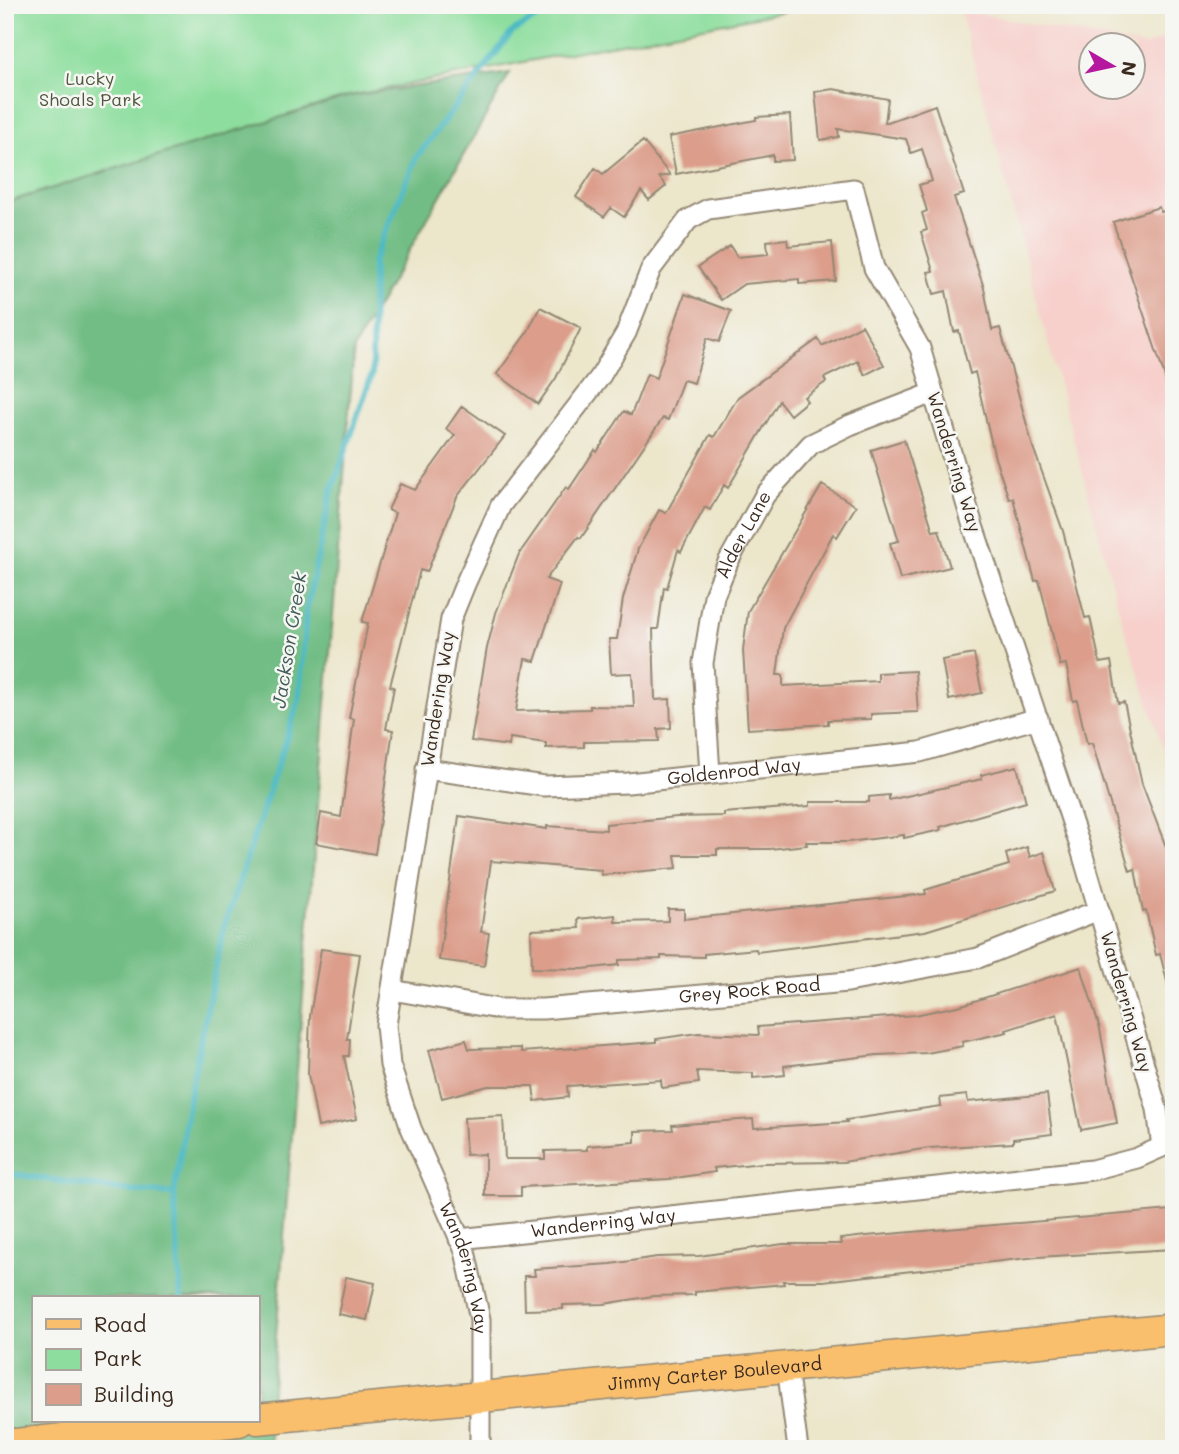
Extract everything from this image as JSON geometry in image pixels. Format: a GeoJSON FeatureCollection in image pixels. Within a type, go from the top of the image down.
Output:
{"type":"FeatureCollection","features":[{"type":"Feature","properties":{"kind":"main road","name":"Jimmy Carter Boulevard"},"geometry":{"type":"LineString","coordinates":[[259,1419],[1174,1329]]}},
{"type":"Feature","properties":{"kind":"main road"},"geometry":{"type":"LineString","coordinates":[[5,1445],[228,1422]]}},
{"type":"Feature","properties":{"kind":"street","name":"Wanderring Way"},"geometry":{"type":"LineString","coordinates":[[459,1239],[1092,1170],[1137,1158],[1162,1147],[1157,1109],[1099,910],[973,526],[920,348],[874,268],[854,189]]}},
{"type":"Feature","properties":{"kind":"street","name":"Wandering Way"},"geometry":{"type":"LineString","coordinates":[[481,1449],[480,1319],[459,1239],[411,1128],[390,1066],[386,1025],[451,619],[501,505],[600,377],[626,333],[651,269],[688,220],[708,209],[854,189]]}},
{"type":"Feature","properties":{"kind":"street","name":"Alder Lane"},"geometry":{"type":"LineString","coordinates":[[710,774],[703,663],[714,596],[728,562],[765,495],[811,444],[849,425],[933,393]]}},
{"type":"Feature","properties":{"kind":"street","name":"Goldenrod Way"},"geometry":{"type":"LineString","coordinates":[[426,769],[544,786],[628,783],[920,752],[1038,718]]}},
{"type":"Feature","properties":{"kind":"street","name":"Grey Rock Road"},"geometry":{"type":"LineString","coordinates":[[392,990],[499,1009],[543,1009],[848,982],[978,958],[1099,910]]}},
{"type":"Feature","properties":{"kind":"street"},"geometry":{"type":"LineString","coordinates":[[787,1367],[797,1449]]}},
{"type":"Feature","properties":{"kind":"shaded area"},"geometry":{"type":"Polygon","coordinates":[[[960,10],[1078,33],[1078,102],[1148,102],[1148,45],[1174,34],[1174,782],[1121,618],[960,10]]]}},
{"type":"Feature","properties":{"kind":"green space","name":"Lucky Shoals Park"},"geometry":{"type":"Polygon","coordinates":[[[5,5],[816,5],[349,96],[5,203],[5,5]]]}},
{"type":"Feature","properties":{"kind":"green space"},"geometry":{"type":"Polygon","coordinates":[[[510,73],[354,348],[270,1413],[270,1449],[5,1449],[5,203],[349,96],[510,73]]]}},
{"type":"Feature","properties":{"kind":"building"},"geometry":{"type":"Polygon","coordinates":[[[833,89],[888,99],[885,123],[935,105],[964,194],[954,197],[984,288],[992,330],[1000,328],[1033,447],[1063,531],[1085,618],[1090,617],[1100,663],[1111,661],[1118,703],[1124,702],[1142,784],[1174,868],[1174,985],[1168,985],[1160,954],[1156,955],[1146,911],[1143,912],[1135,869],[1130,871],[1092,743],[1087,744],[1077,700],[1073,701],[1066,664],[1060,665],[1039,580],[1035,581],[1013,498],[1009,499],[995,458],[975,372],[970,374],[959,331],[954,332],[946,291],[934,294],[928,272],[933,271],[921,232],[927,230],[922,213],[927,211],[919,185],[932,181],[922,149],[911,153],[906,139],[838,129],[839,137],[820,140],[815,92],[833,89]]]}},
{"type":"Feature","properties":{"kind":"building"},"geometry":{"type":"Polygon","coordinates":[[[790,115],[793,160],[773,161],[773,155],[676,174],[669,137],[756,120],[756,117],[790,115]]]}},
{"type":"Feature","properties":{"kind":"building"},"geometry":{"type":"Polygon","coordinates":[[[643,141],[670,175],[659,177],[666,186],[649,200],[641,191],[624,217],[611,208],[604,217],[576,197],[595,168],[603,174],[643,141]]]}},
{"type":"Feature","properties":{"kind":"building"},"geometry":{"type":"Polygon","coordinates":[[[1159,207],[1161,212],[1174,208],[1174,239],[1169,240],[1174,253],[1174,394],[1171,395],[1113,222],[1159,207]]]}},
{"type":"Feature","properties":{"kind":"building"},"geometry":{"type":"Polygon","coordinates":[[[787,239],[788,246],[832,242],[836,281],[799,284],[799,279],[744,284],[721,300],[698,267],[730,246],[737,257],[768,254],[767,241],[787,239]]]}},
{"type":"Feature","properties":{"kind":"building"},"geometry":{"type":"Polygon","coordinates":[[[685,294],[731,311],[719,342],[707,338],[694,383],[683,380],[668,420],[663,418],[581,538],[578,537],[546,579],[560,584],[535,661],[525,659],[516,711],[590,709],[590,706],[634,707],[632,673],[611,674],[609,639],[617,639],[623,599],[638,549],[659,510],[666,513],[710,435],[714,437],[738,397],[818,339],[822,346],[862,325],[884,365],[865,375],[858,361],[824,378],[826,382],[804,397],[807,401],[790,415],[779,401],[728,488],[724,485],[710,510],[705,507],[681,552],[678,550],[667,588],[664,587],[658,629],[653,629],[655,700],[670,699],[671,728],[658,729],[659,741],[584,742],[584,747],[546,748],[546,743],[510,738],[509,746],[471,741],[487,648],[496,613],[519,554],[566,487],[569,489],[595,450],[597,452],[624,411],[631,415],[647,374],[656,378],[685,294]]]}},
{"type":"Feature","properties":{"kind":"building"},"geometry":{"type":"Polygon","coordinates":[[[540,307],[581,328],[556,378],[538,404],[497,374],[528,331],[540,307]]]}},
{"type":"Feature","properties":{"kind":"building"},"geometry":{"type":"Polygon","coordinates":[[[462,406],[505,436],[457,497],[427,572],[420,570],[390,686],[394,687],[386,729],[393,730],[375,854],[316,843],[321,813],[341,817],[354,719],[349,718],[368,623],[362,622],[395,513],[388,510],[400,484],[415,490],[455,435],[446,429],[462,406]]]}},
{"type":"Feature","properties":{"kind":"building"},"geometry":{"type":"Polygon","coordinates":[[[904,440],[933,531],[939,530],[950,567],[900,579],[890,543],[899,541],[871,450],[904,440]]]}},
{"type":"Feature","properties":{"kind":"building"},"geometry":{"type":"Polygon","coordinates":[[[822,485],[856,506],[837,537],[833,534],[783,628],[777,675],[783,675],[783,686],[878,681],[878,673],[915,671],[918,712],[871,714],[871,719],[828,720],[828,724],[748,729],[743,650],[748,611],[822,485]]]}},
{"type":"Feature","properties":{"kind":"building"},"geometry":{"type":"Polygon","coordinates":[[[974,654],[982,693],[949,700],[942,660],[974,654]]]}},
{"type":"Feature","properties":{"kind":"building"},"geometry":{"type":"Polygon","coordinates":[[[1017,766],[1026,802],[940,827],[941,830],[904,838],[904,835],[848,842],[806,842],[807,845],[770,849],[717,849],[717,855],[675,855],[677,868],[601,875],[601,870],[491,861],[481,932],[489,933],[484,966],[439,960],[459,816],[547,829],[547,826],[606,830],[606,824],[677,817],[724,816],[724,813],[810,806],[810,802],[869,802],[869,797],[889,795],[889,800],[982,779],[981,775],[1017,766]]]}},
{"type":"Feature","properties":{"kind":"building"},"geometry":{"type":"Polygon","coordinates":[[[1027,847],[1030,857],[1044,852],[1055,891],[925,931],[757,952],[756,949],[704,954],[704,957],[661,956],[661,959],[619,960],[619,965],[583,969],[532,968],[531,930],[579,928],[578,919],[615,915],[615,922],[668,921],[668,909],[684,909],[684,919],[926,894],[925,890],[1009,865],[1006,854],[1027,847]]]}},
{"type":"Feature","properties":{"kind":"building"},"geometry":{"type":"Polygon","coordinates":[[[321,949],[360,954],[347,1039],[350,1039],[349,1056],[344,1056],[357,1119],[318,1127],[308,1074],[310,1016],[321,949]]]}},
{"type":"Feature","properties":{"kind":"building"},"geometry":{"type":"Polygon","coordinates":[[[1081,967],[1100,1029],[1117,1123],[1081,1130],[1057,1014],[1006,1030],[1007,1032],[962,1042],[963,1046],[927,1053],[877,1055],[784,1066],[785,1075],[753,1078],[753,1073],[697,1071],[699,1083],[662,1088],[661,1080],[567,1086],[568,1097],[535,1101],[533,1086],[488,1086],[442,1098],[429,1050],[466,1040],[469,1049],[521,1048],[521,1052],[656,1042],[656,1039],[698,1033],[759,1035],[758,1027],[915,1015],[962,1005],[1081,967]]]}},
{"type":"Feature","properties":{"kind":"building"},"geometry":{"type":"Polygon","coordinates":[[[1047,1094],[1052,1134],[1013,1139],[1013,1143],[929,1148],[843,1162],[763,1163],[714,1168],[715,1172],[669,1179],[521,1187],[521,1196],[485,1196],[485,1154],[466,1155],[464,1118],[503,1116],[505,1159],[545,1159],[545,1151],[587,1150],[587,1146],[635,1142],[635,1131],[673,1130],[672,1125],[753,1119],[754,1128],[847,1122],[846,1120],[941,1106],[940,1098],[967,1095],[968,1102],[1047,1094]]]}},
{"type":"Feature","properties":{"kind":"building"},"geometry":{"type":"Polygon","coordinates":[[[1171,1210],[1173,1249],[1037,1257],[823,1281],[783,1281],[784,1284],[695,1292],[695,1295],[653,1296],[604,1304],[563,1305],[563,1309],[525,1310],[524,1276],[535,1276],[534,1269],[611,1264],[657,1257],[699,1256],[783,1244],[841,1244],[840,1239],[866,1236],[1171,1210]]]}},
{"type":"Feature","properties":{"kind":"building"},"geometry":{"type":"Polygon","coordinates":[[[346,1277],[375,1283],[367,1320],[338,1314],[346,1277]]]}},
{"type":"Feature","properties":{"kind":"waterway","name":"Jackson Creek"},"geometry":{"type":"LineString","coordinates":[[181,1296],[174,1194],[190,1092],[224,927],[299,700],[306,612],[331,493],[372,374],[373,262],[416,158],[512,32],[559,5]]}},
{"type":"Feature","properties":{"kind":"waterway"},"geometry":{"type":"LineString","coordinates":[[5,1173],[120,1190],[174,1194]]}},
{"type":"Feature","properties":{"kind":"waterway","name":"Jackson Creek"},"geometry":{"type":"LineString","coordinates":[[204,1433],[207,1449]]}}]}
